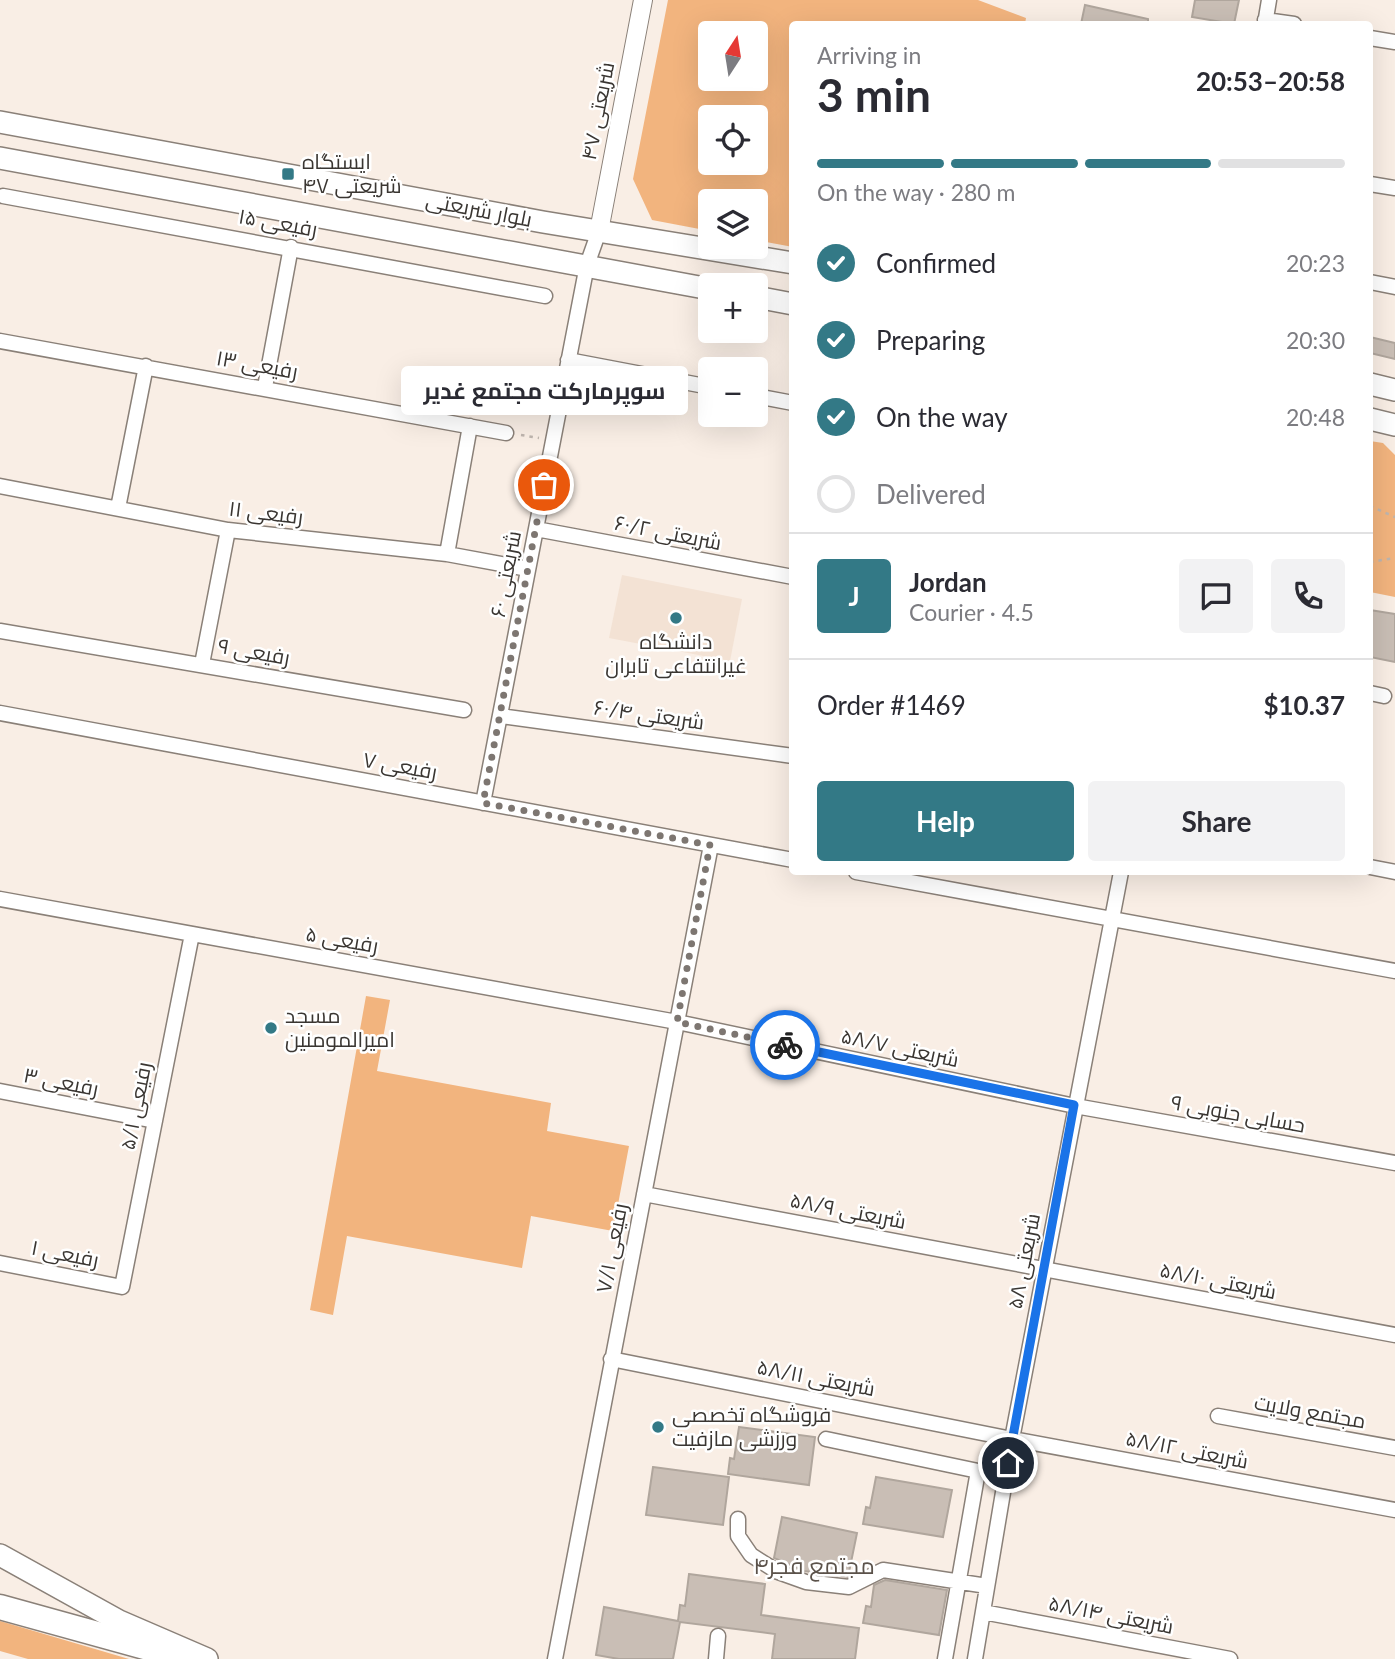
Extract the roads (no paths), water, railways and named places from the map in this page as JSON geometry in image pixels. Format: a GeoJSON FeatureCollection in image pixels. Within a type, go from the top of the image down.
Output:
{"type":"FeatureCollection","features":[{"type":"Feature","properties":{"kind":"highway"},"geometry":{"type":"LineString","coordinates":[[0,1607],[188,1659]]}},
{"type":"Feature","properties":{"kind":"main road","name":"بلوار شریعتی"},"geometry":{"type":"LineString","coordinates":[[0,122],[599,231],[789,262]]}},
{"type":"Feature","properties":{"kind":"main road","name":"بلوار شریعتی"},"geometry":{"type":"LineString","coordinates":[[0,158],[698,287]]}},
{"type":"Feature","properties":{"kind":"main road"},"geometry":{"type":"LineString","coordinates":[[0,171],[23,162]]}},
{"type":"Feature","properties":{"kind":"main road"},"geometry":{"type":"LineString","coordinates":[[768,299],[789,303]]}},
{"type":"Feature","properties":{"kind":"main road"},"geometry":{"type":"LineString","coordinates":[[1373,385],[1395,390]]}},
{"type":"Feature","properties":{"kind":"main road"},"geometry":{"type":"LineString","coordinates":[[1373,420],[1395,425]]}},
{"type":"Feature","properties":{"kind":"main road"},"geometry":{"type":"LineString","coordinates":[[0,1555],[119,1622],[207,1659]]}},
{"type":"Feature","properties":{"kind":"street","name":"شریعتی ۴۷"},"geometry":{"type":"LineString","coordinates":[[599,231],[643,0]]}},
{"type":"Feature","properties":{"kind":"street"},"geometry":{"type":"LineString","coordinates":[[1265,21],[1269,0]]}},
{"type":"Feature","properties":{"kind":"street"},"geometry":{"type":"LineString","coordinates":[[1373,38],[1395,42]]}},
{"type":"Feature","properties":{"kind":"street"},"geometry":{"type":"LineString","coordinates":[[1373,184],[1395,188]]}},
{"type":"Feature","properties":{"kind":"street","name":"رفیعی ۱۵"},"geometry":{"type":"LineString","coordinates":[[2,196],[291,247],[545,296]]}},
{"type":"Feature","properties":{"kind":"street","name":"شریعتی ۶۰"},"geometry":{"type":"LineString","coordinates":[[483,803],[587,265],[599,231]]}},
{"type":"Feature","properties":{"kind":"street"},"geometry":{"type":"LineString","coordinates":[[265,387],[291,247]]}},
{"type":"Feature","properties":{"kind":"street"},"geometry":{"type":"LineString","coordinates":[[1373,283],[1395,287]]}},
{"type":"Feature","properties":{"kind":"street","name":"رفیعی ۱۳"},"geometry":{"type":"LineString","coordinates":[[0,341],[265,387],[506,433]]}},
{"type":"Feature","properties":{"kind":"street"},"geometry":{"type":"LineString","coordinates":[[568,360],[698,385]]}},
{"type":"Feature","properties":{"kind":"street"},"geometry":{"type":"LineString","coordinates":[[118,508],[146,366]]}},
{"type":"Feature","properties":{"kind":"street"},"geometry":{"type":"LineString","coordinates":[[768,398],[789,402]]}},
{"type":"Feature","properties":{"kind":"street"},"geometry":{"type":"LineString","coordinates":[[447,554],[470,426]]}},
{"type":"Feature","properties":{"kind":"street","name":"رفیعی ۱۱"},"geometry":{"type":"LineString","coordinates":[[0,486],[228,530],[447,554],[528,569]]}},
{"type":"Feature","properties":{"kind":"street","name":"شریعتی ۶۰/۲"},"geometry":{"type":"LineString","coordinates":[[536,529],[789,576]]}},
{"type":"Feature","properties":{"kind":"street"},"geometry":{"type":"LineString","coordinates":[[202,664],[228,530]]}},
{"type":"Feature","properties":{"kind":"street","name":"رفیعی ۹"},"geometry":{"type":"LineString","coordinates":[[0,631],[464,710]]}},
{"type":"Feature","properties":{"kind":"street","name":"رفیعی ۷"},"geometry":{"type":"LineString","coordinates":[[0,713],[789,859]]}},
{"type":"Feature","properties":{"kind":"street","name":"شریعتی ۶۰/۴"},"geometry":{"type":"LineString","coordinates":[[500,716],[789,755]]}},
{"type":"Feature","properties":{"kind":"street","name":"رفیعی ۷/۱"},"geometry":{"type":"LineString","coordinates":[[555,1659],[710,845]]}},
{"type":"Feature","properties":{"kind":"street"},"geometry":{"type":"LineString","coordinates":[[1373,868],[1395,872]]}},
{"type":"Feature","properties":{"kind":"street"},"geometry":{"type":"LineString","coordinates":[[872,875],[1395,971]]}},
{"type":"Feature","properties":{"kind":"street","name":"شریعتی ۵۸"},"geometry":{"type":"LineString","coordinates":[[975,1659],[1012,1438],[1120,875]]}},
{"type":"Feature","properties":{"kind":"street","name":"رفیعی ۵"},"geometry":{"type":"LineString","coordinates":[[0,899],[677,1022]]}},
{"type":"Feature","properties":{"kind":"street","name":"رفیعی ۵/۱"},"geometry":{"type":"LineString","coordinates":[[122,1287],[192,934]]}},
{"type":"Feature","properties":{"kind":"street","name":"شریعتی ۵۸/۷"},"geometry":{"type":"LineString","coordinates":[[677,1022],[1074,1105]]}},
{"type":"Feature","properties":{"kind":"street","name":"رفیعی ۳"},"geometry":{"type":"LineString","coordinates":[[0,1091],[155,1121]]}},
{"type":"Feature","properties":{"kind":"street","name":"حسابی جنوبی ۹"},"geometry":{"type":"LineString","coordinates":[[1074,1105],[1395,1163]]}},
{"type":"Feature","properties":{"kind":"street","name":"شریعتی ۵۸/۹"},"geometry":{"type":"LineString","coordinates":[[644,1194],[1044,1269]]}},
{"type":"Feature","properties":{"kind":"street","name":"رفیعی ۱"},"geometry":{"type":"LineString","coordinates":[[0,1263],[122,1287]]}},
{"type":"Feature","properties":{"kind":"street","name":"شریعتی ۵۸/۱۰"},"geometry":{"type":"LineString","coordinates":[[1044,1269],[1390,1334]]}},
{"type":"Feature","properties":{"kind":"street","name":"شریعتی ۵۸/۱۱"},"geometry":{"type":"LineString","coordinates":[[611,1359],[1012,1438]]}},
{"type":"Feature","properties":{"kind":"street","name":"مجتمع ولایت"},"geometry":{"type":"LineString","coordinates":[[1218,1416],[1395,1448]]}},
{"type":"Feature","properties":{"kind":"street","name":"شریعتی ۵۸/۱۲"},"geometry":{"type":"LineString","coordinates":[[1012,1438],[1395,1510]]}},
{"type":"Feature","properties":{"kind":"street"},"geometry":{"type":"LineString","coordinates":[[825,1439],[978,1471],[945,1659]]}},
{"type":"Feature","properties":{"kind":"street"},"geometry":{"type":"LineString","coordinates":[[738,1519],[738,1536],[751,1555],[778,1572],[806,1582],[849,1587],[883,1570],[987,1586]]}},
{"type":"Feature","properties":{"kind":"street","name":"شریعتی ۵۸/۱۴"},"geometry":{"type":"LineString","coordinates":[[984,1612],[1230,1659]]}},
{"type":"Feature","properties":{"kind":"street"},"geometry":{"type":"LineString","coordinates":[[716,1659],[718,1636]]}},
{"type":"Feature","properties":{"kind":"place","name":"ایستگاه شریعتی ۴۷"},"geometry":{"type":"Point","coordinates":[288,174]}},
{"type":"Feature","properties":{"kind":"place","name":"سوپرمارکت مجتمع غدیر"},"geometry":{"type":"Point","coordinates":[544,485]}},
{"type":"Feature","properties":{"kind":"place","name":"دانشگاه غیرانتفاعی تابران"},"geometry":{"type":"Point","coordinates":[676,618]}},
{"type":"Feature","properties":{"kind":"place","name":"مسجد امیرالمومنین"},"geometry":{"type":"Point","coordinates":[271,1028]}},
{"type":"Feature","properties":{"kind":"place","name":"فروشگاه تخصصی ورزشی مازفیت"},"geometry":{"type":"Point","coordinates":[658,1427]}},
{"type":"Feature","properties":{"kind":"district","name":"مجتمع فجر۴"},"geometry":{"type":"Point","coordinates":[814,1566]}}]}
